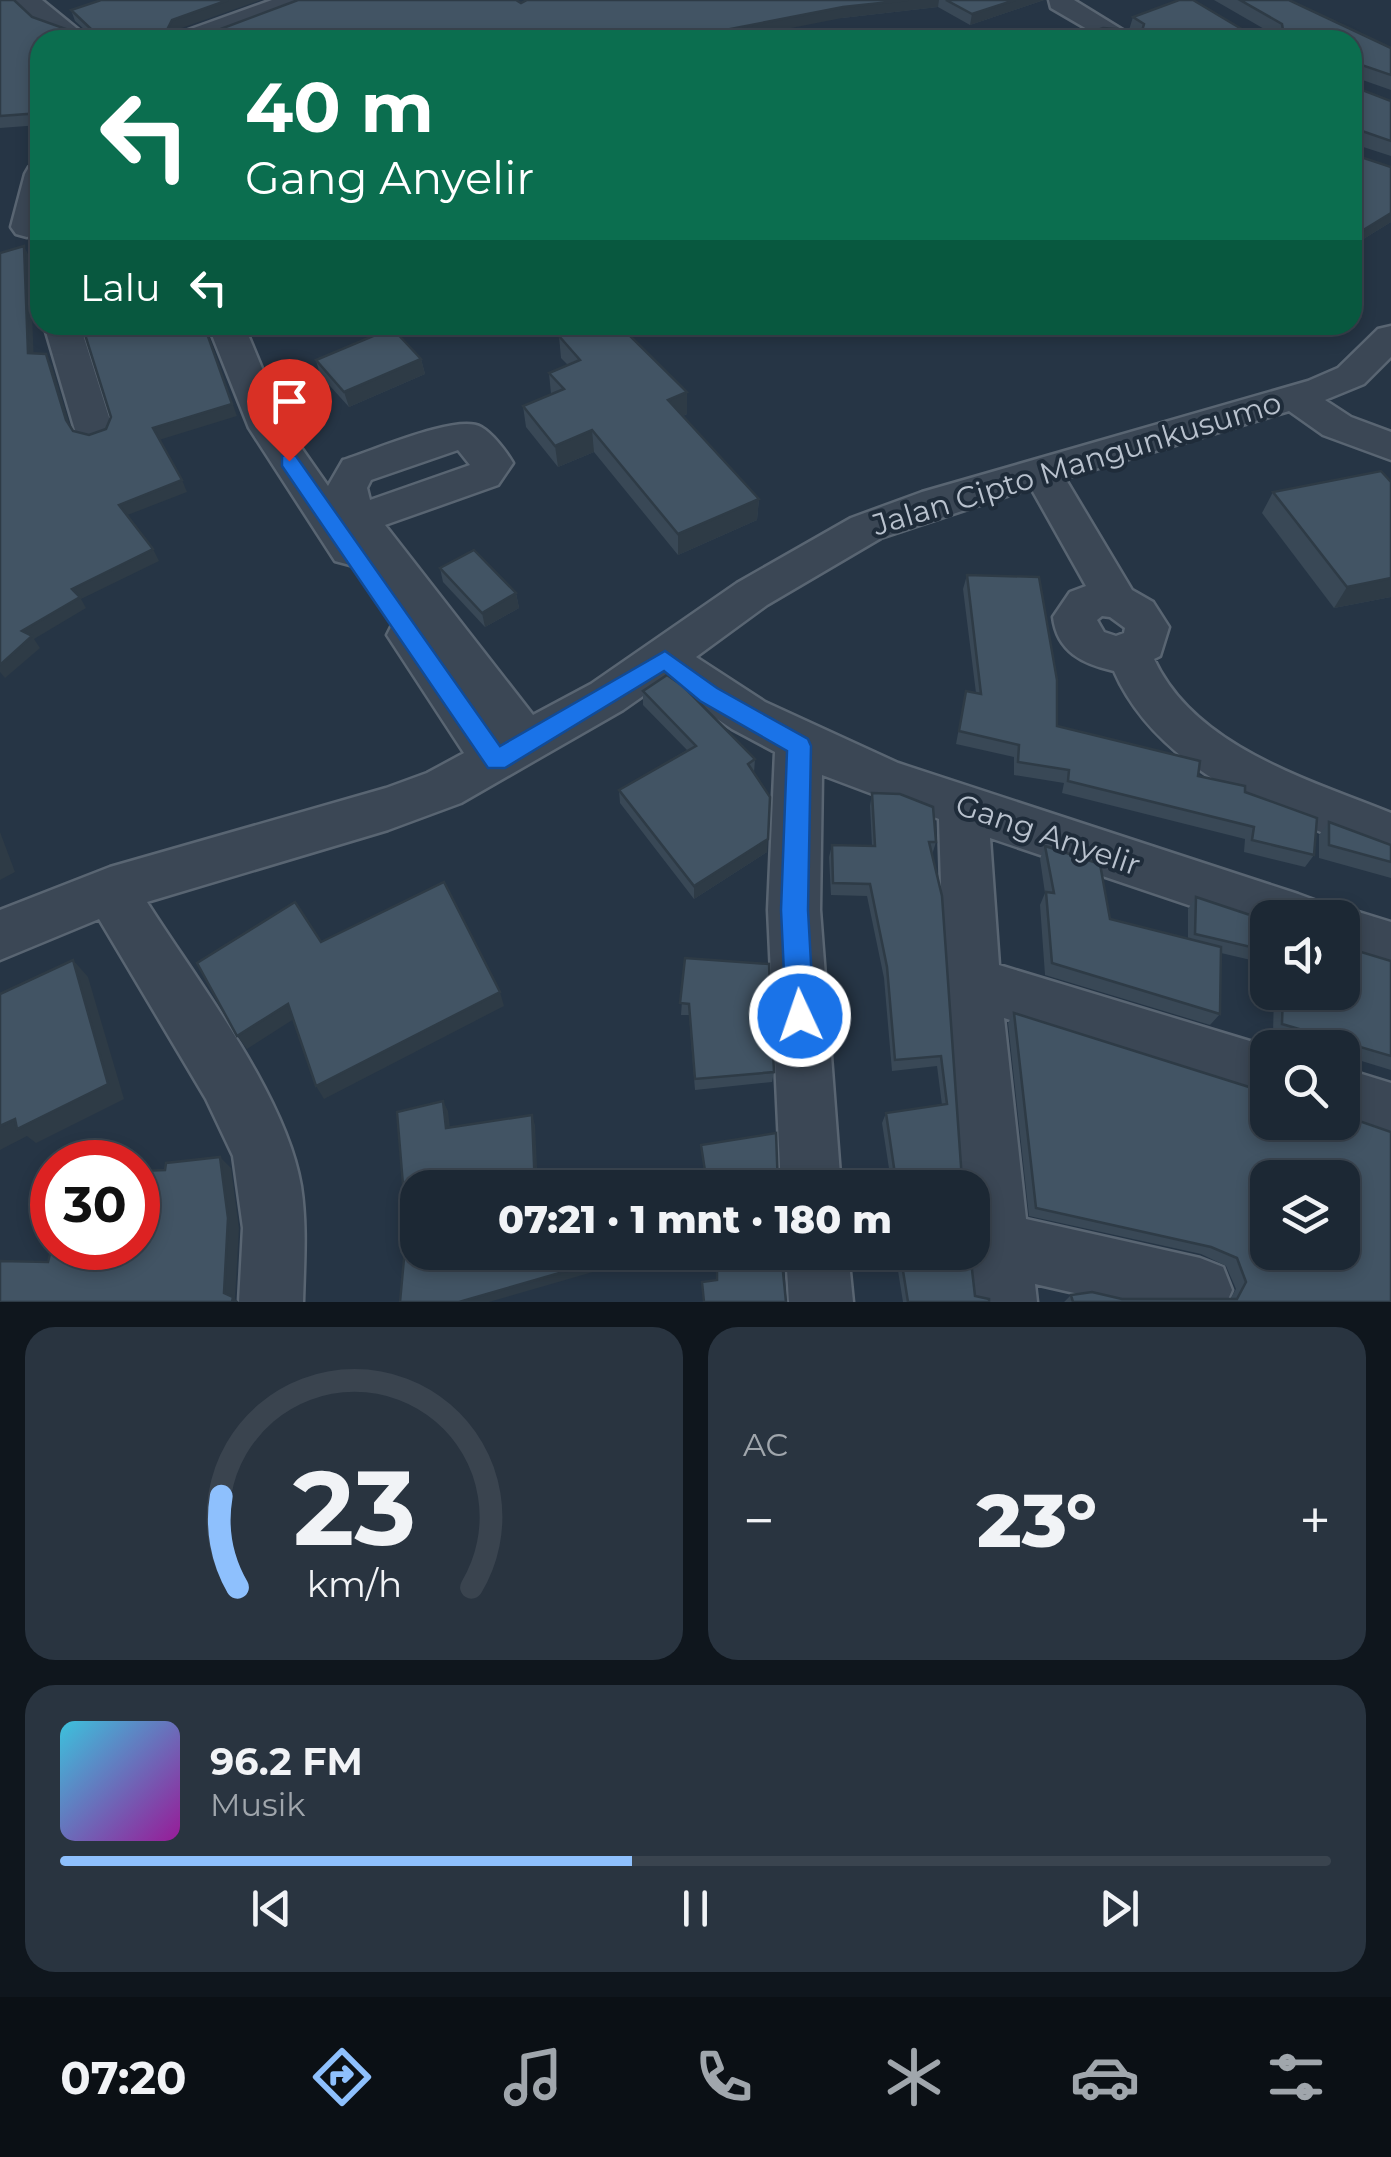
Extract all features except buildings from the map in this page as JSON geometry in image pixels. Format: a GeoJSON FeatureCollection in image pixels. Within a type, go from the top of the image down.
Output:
{"type":"FeatureCollection","features":[{"type":"Feature","properties":{"kind":"street"},"geometry":{"type":"LineString","coordinates":[[214,30],[296,0]]}},
{"type":"Feature","properties":{"kind":"street"},"geometry":{"type":"LineString","coordinates":[[1060,4],[1108,30]]}},
{"type":"Feature","properties":{"kind":"street"},"geometry":{"type":"LineString","coordinates":[[36,9],[83,6]]}},
{"type":"Feature","properties":{"kind":"street"},"geometry":{"type":"LineString","coordinates":[[36,9],[64,30]]}},
{"type":"Feature","properties":{"kind":"street"},"geometry":{"type":"LineString","coordinates":[[0,180],[30,177]]}},
{"type":"Feature","properties":{"kind":"street"},"geometry":{"type":"LineString","coordinates":[[65,335],[94,430]]}},
{"type":"Feature","properties":{"kind":"street"},"geometry":{"type":"LineString","coordinates":[[230,335],[277,444],[512,752]]}},
{"type":"Feature","properties":{"kind":"street","name":"Jalan Cipto Mangunkusumo"},"geometry":{"type":"LineString","coordinates":[[0,935],[110,890],[388,809],[444,788],[665,660],[752,594],[866,528],[936,502],[1294,397],[1352,376],[1391,339]]}},
{"type":"Feature","properties":{"kind":"street"},"geometry":{"type":"LineString","coordinates":[[1294,397],[1338,426],[1391,447]]}},
{"type":"Feature","properties":{"kind":"street"},"geometry":{"type":"LineString","coordinates":[[1028,477],[1101,602],[1136,611],[1147,627],[1144,644],[1128,653],[1152,699],[1199,746],[1270,784],[1391,836]]}},
{"type":"Feature","properties":{"kind":"street"},"geometry":{"type":"LineString","coordinates":[[358,520],[512,752]]}},
{"type":"Feature","properties":{"kind":"street","name":"Gang Anyelir"},"geometry":{"type":"LineString","coordinates":[[665,660],[709,694],[799,746],[963,807],[1250,902]]}},
{"type":"Feature","properties":{"kind":"street"},"geometry":{"type":"LineString","coordinates":[[799,746],[794,910],[811,1170]]}},
{"type":"Feature","properties":{"kind":"street"},"geometry":{"type":"LineString","coordinates":[[963,807],[971,982],[1002,1273],[1200,1290]]}},
{"type":"Feature","properties":{"kind":"street"},"geometry":{"type":"LineString","coordinates":[[110,890],[226,1079],[262,1150],[274,1228],[271,1302]]}},
{"type":"Feature","properties":{"kind":"street"},"geometry":{"type":"LineString","coordinates":[[1360,938],[1391,947]]}},
{"type":"Feature","properties":{"kind":"street"},"geometry":{"type":"LineString","coordinates":[[971,982],[1250,1068]]}},
{"type":"Feature","properties":{"kind":"street"},"geometry":{"type":"LineString","coordinates":[[1360,1103],[1391,1112]]}},
{"type":"Feature","properties":{"kind":"street"},"geometry":{"type":"LineString","coordinates":[[817,1270],[820,1302]]}},
{"type":"Feature","properties":{"kind":"route"},"geometry":{"type":"LineString","coordinates":[[289,461],[496,761],[665,660],[709,694],[799,746],[794,910],[800,1016]]}}]}
